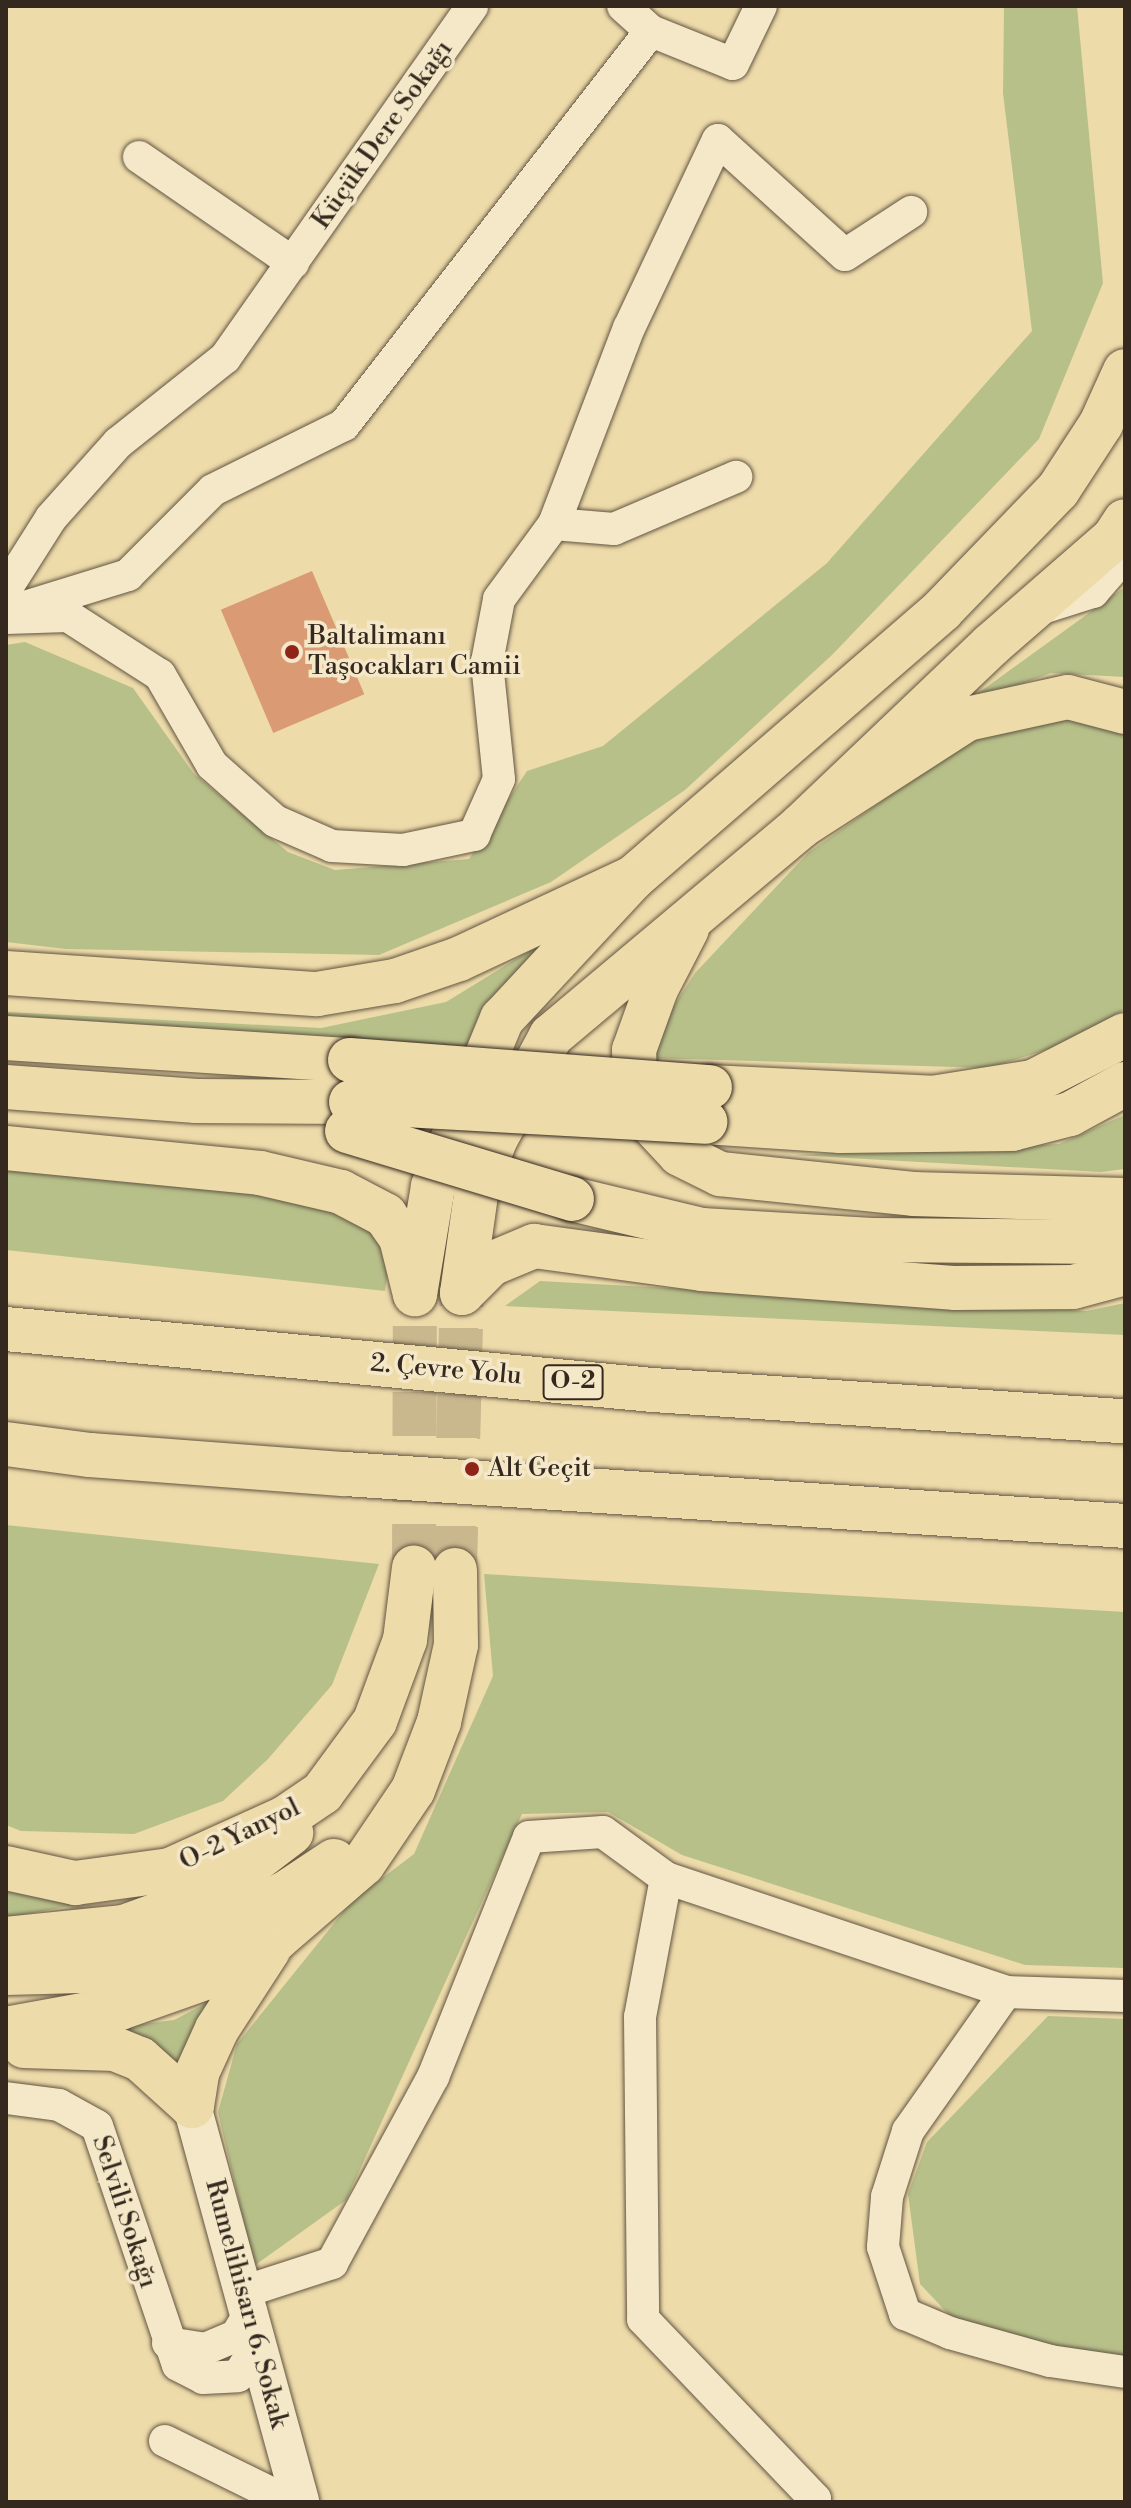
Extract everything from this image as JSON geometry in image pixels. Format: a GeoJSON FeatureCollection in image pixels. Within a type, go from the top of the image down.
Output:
{"type":"FeatureCollection","features":[{"type":"Feature","properties":{"kind":"main road"},"geometry":{"type":"LineString","coordinates":[[6,1148],[260,1173],[341,1192],[385,1215],[401,1238],[415,1294],[433,1186],[502,1019],[633,878],[942,610],[1048,501],[1101,424],[1125,371]]}},
{"type":"Feature","properties":{"kind":"main road"},"geometry":{"type":"LineString","coordinates":[[1125,521],[1114,538],[1029,612],[801,826],[551,1036],[495,1140],[477,1188],[462,1293],[491,1264],[534,1246],[702,1269],[956,1288],[1073,1287],[1125,1273]]}},
{"type":"Feature","properties":{"kind":"main road"},"geometry":{"type":"LineString","coordinates":[[801,826],[967,719],[1068,697],[1125,712]]}},
{"type":"Feature","properties":{"kind":"main road"},"geometry":{"type":"LineString","coordinates":[[6,973],[317,994],[395,981],[459,959],[633,878]]}},
{"type":"Feature","properties":{"kind":"main road"},"geometry":{"type":"LineString","coordinates":[[696,912],[656,989],[634,1050],[636,1094],[652,1124],[680,1154],[720,1174],[913,1194],[1125,1200]]}},
{"type":"Feature","properties":{"kind":"main road"},"geometry":{"type":"LineString","coordinates":[[6,1087],[196,1101],[349,1098],[707,1104],[932,1098],[1033,1082],[1125,1035]]}},
{"type":"Feature","properties":{"kind":"main road"},"geometry":{"type":"LineString","coordinates":[[6,1038],[349,1098],[572,1199],[702,1230],[872,1240],[1125,1242]]}},
{"type":"Feature","properties":{"kind":"main road"},"geometry":{"type":"LineString","coordinates":[[707,1104],[855,1131],[1012,1129],[1070,1114],[1125,1084]]}},
{"type":"Feature","properties":{"kind":"main road","name":"2. Çevre Yolu"},"geometry":{"type":"LineString","coordinates":[[11,1330],[653,1390],[1125,1421]]}},
{"type":"Feature","properties":{"kind":"main road"},"geometry":{"type":"LineString","coordinates":[[6,1446],[90,1455],[1125,1526]]}},
{"type":"Feature","properties":{"kind":"main road","name":"O-2 Yanyol"},"geometry":{"type":"LineString","coordinates":[[6,1868],[75,1883],[170,1870],[285,1818],[322,1793],[375,1721],[434,1569],[456,1645],[439,1722],[413,1790]]}},
{"type":"Feature","properties":{"kind":"main road"},"geometry":{"type":"LineString","coordinates":[[6,2029],[120,2008],[205,1978],[276,1939],[363,1864],[413,1790]]}},
{"type":"Feature","properties":{"kind":"main road"},"geometry":{"type":"LineString","coordinates":[[6,1973],[118,1970],[194,1939],[284,1894],[342,1855],[413,1790]]}},
{"type":"Feature","properties":{"kind":"main road"},"geometry":{"type":"LineString","coordinates":[[6,1939],[124,1927],[207,1897],[285,1840],[322,1793]]}},
{"type":"Feature","properties":{"kind":"main road"},"geometry":{"type":"LineString","coordinates":[[192,2106],[197,2073],[217,2029],[276,1939]]}},
{"type":"Feature","properties":{"kind":"main road"},"geometry":{"type":"LineString","coordinates":[[6,2047],[115,2049],[140,2059],[192,2106]]}},
{"type":"Feature","properties":{"kind":"street","name":"Küçük Dere Sokağı"},"geometry":{"type":"LineString","coordinates":[[6,589],[51,518],[118,443],[225,358],[472,6]]}},
{"type":"Feature","properties":{"kind":"street"},"geometry":{"type":"LineString","coordinates":[[623,6],[651,31],[733,64],[761,6]]}},
{"type":"Feature","properties":{"kind":"street"},"geometry":{"type":"LineString","coordinates":[[6,616],[128,575],[213,490],[344,425],[651,31]]}},
{"type":"Feature","properties":{"kind":"street"},"geometry":{"type":"LineString","coordinates":[[6,616],[68,616],[160,675],[212,765],[275,821],[332,846],[403,850],[474,835],[499,779],[487,662],[499,599],[554,524],[629,328],[718,140],[845,255],[911,212]]}},
{"type":"Feature","properties":{"kind":"street"},"geometry":{"type":"LineString","coordinates":[[139,157],[293,263]]}},
{"type":"Feature","properties":{"kind":"street"},"geometry":{"type":"LineString","coordinates":[[554,524],[614,529],[736,477]]}},
{"type":"Feature","properties":{"kind":"street"},"geometry":{"type":"LineString","coordinates":[[1029,612],[1093,592],[1125,555]]}},
{"type":"Feature","properties":{"kind":"street"},"geometry":{"type":"LineString","coordinates":[[250,2317],[332,2263],[433,2077],[529,1837],[603,1832],[666,1878],[1006,1992],[1125,1996]]}},
{"type":"Feature","properties":{"kind":"street"},"geometry":{"type":"LineString","coordinates":[[666,1878],[640,2017],[643,2319],[815,2499],[812,2502]]}},
{"type":"Feature","properties":{"kind":"street"},"geometry":{"type":"LineString","coordinates":[[1006,1992],[908,2131],[887,2197],[883,2247],[905,2314],[950,2333],[1050,2361],[1125,2372]]}},
{"type":"Feature","properties":{"kind":"street","name":"Selvili Sokağı"},"geometry":{"type":"LineString","coordinates":[[6,2098],[59,2105],[97,2126],[168,2343],[205,2349],[236,2336],[250,2317]]}},
{"type":"Feature","properties":{"kind":"street","name":"Rumelihisarı 6. Sokak"},"geometry":{"type":"LineString","coordinates":[[192,2106],[300,2502]]}},
{"type":"Feature","properties":{"kind":"street"},"geometry":{"type":"LineString","coordinates":[[165,2441],[289,2502]]}},
{"type":"Feature","properties":{"kind":"green space"},"geometry":{"type":"Polygon","coordinates":[[[1004,6],[1077,6],[1103,283],[1039,439],[832,655],[685,790],[551,882],[379,955],[66,949],[6,942],[6,645],[25,642],[133,688],[194,774],[288,852],[335,870],[469,859],[527,771],[603,746],[827,563],[1032,331],[1003,93],[1004,6]]]}},
{"type":"Feature","properties":{"kind":"green space"},"geometry":{"type":"Polygon","coordinates":[[[1125,587],[1125,677],[1051,673],[959,707],[1125,587]]]}},
{"type":"Feature","properties":{"kind":"green space"},"geometry":{"type":"Polygon","coordinates":[[[1078,713],[1125,725],[1125,1008],[1096,1034],[989,1068],[651,1058],[656,1034],[695,973],[808,853],[975,735],[1078,713]]]}},
{"type":"Feature","properties":{"kind":"green space"},"geometry":{"type":"Polygon","coordinates":[[[547,940],[462,1054],[6,1017],[6,1012],[321,1028],[446,1002],[547,940]]]}},
{"type":"Feature","properties":{"kind":"green space"},"geometry":{"type":"Polygon","coordinates":[[[1125,1115],[1125,1169],[1101,1172],[794,1155],[1059,1144],[1125,1115]]]}},
{"type":"Feature","properties":{"kind":"green space"},"geometry":{"type":"Polygon","coordinates":[[[6,1165],[252,1193],[364,1218],[390,1258],[385,1291],[6,1250],[6,1165]]]}},
{"type":"Feature","properties":{"kind":"green space"},"geometry":{"type":"Polygon","coordinates":[[[540,1281],[1086,1311],[1125,1303],[1125,1335],[505,1306],[540,1281]]]}},
{"type":"Feature","properties":{"kind":"green space"},"geometry":{"type":"Polygon","coordinates":[[[6,1525],[379,1564],[332,1685],[268,1759],[223,1801],[134,1834],[21,1831],[6,1825],[6,1525]]]}},
{"type":"Feature","properties":{"kind":"green space"},"geometry":{"type":"Polygon","coordinates":[[[484,1574],[1125,1612],[1125,1968],[1025,1965],[682,1855],[608,1812],[522,1814],[346,2200],[254,2266],[218,2112],[237,2044],[352,1901],[414,1854],[493,1676],[484,1574]]]}},
{"type":"Feature","properties":{"kind":"green space"},"geometry":{"type":"Polygon","coordinates":[[[6,1884],[75,1905],[6,1918],[6,1884]]]}},
{"type":"Feature","properties":{"kind":"green space"},"geometry":{"type":"Polygon","coordinates":[[[222,1995],[188,2070],[131,2033],[106,2029],[174,2020],[222,1995]]]}},
{"type":"Feature","properties":{"kind":"green space"},"geometry":{"type":"Polygon","coordinates":[[[1048,2016],[1125,2019],[1125,2358],[1022,2340],[954,2320],[920,2284],[908,2194],[927,2142],[1048,2016]]]}},
{"type":"Feature","properties":{"kind":"building","name":"Baltalimanı Taşocakları Camii"},"geometry":{"type":"Polygon","coordinates":[[[312,571],[364,694],[273,733],[221,610],[312,571]]]}},
{"type":"Feature","properties":{"kind":"tunnel"},"geometry":{"type":"LineString","coordinates":[[455,1570],[462,1293]]}},
{"type":"Feature","properties":{"kind":"tunnel"},"geometry":{"type":"LineString","coordinates":[[414,1568],[415,1294]]}},
{"type":"Feature","properties":{"kind":"place","name":"Baltalimanı Taşocakları Camii"},"geometry":{"type":"Point","coordinates":[292,652]}},
{"type":"Feature","properties":{"kind":"place","name":"Alt Geçit"},"geometry":{"type":"Point","coordinates":[472,1469]}}]}
